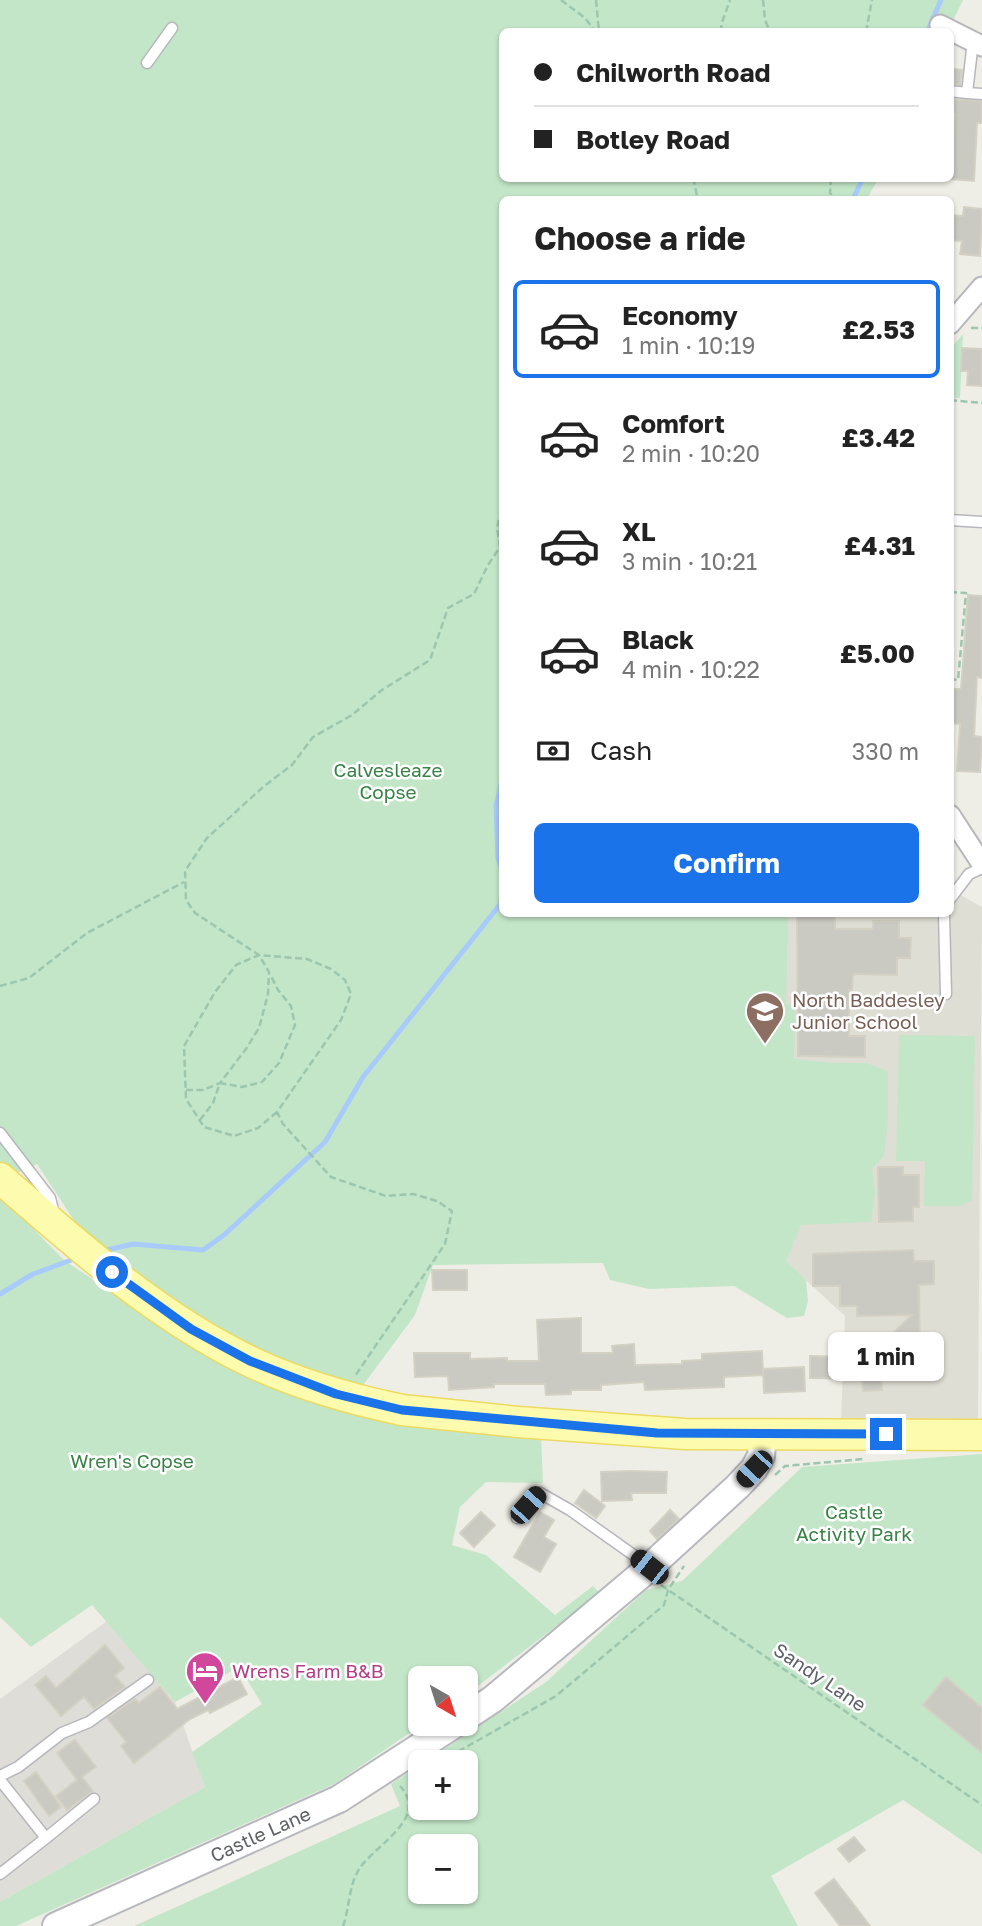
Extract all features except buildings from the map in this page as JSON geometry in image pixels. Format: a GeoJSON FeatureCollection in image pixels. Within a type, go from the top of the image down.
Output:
{"type":"FeatureCollection","features":[{"type":"Feature","properties":{"kind":"main road"},"geometry":{"type":"LineString","coordinates":[[0,1178],[130,1286],[191,1329],[274,1372],[346,1396],[402,1410],[657,1433],[982,1435]]}},
{"type":"Feature","properties":{"kind":"street"},"geometry":{"type":"LineString","coordinates":[[940,25],[946,28]]}},
{"type":"Feature","properties":{"kind":"street"},"geometry":{"type":"LineString","coordinates":[[954,32],[977,43]]}},
{"type":"Feature","properties":{"kind":"street"},"geometry":{"type":"LineString","coordinates":[[954,319],[982,287]]}},
{"type":"Feature","properties":{"kind":"street"},"geometry":{"type":"LineString","coordinates":[[954,821],[982,866]]}},
{"type":"Feature","properties":{"kind":"street"},"geometry":{"type":"LineString","coordinates":[[478,1709],[646,1570],[754,1469],[761,1456],[762,1435]]}},
{"type":"Feature","properties":{"kind":"street","name":"Castle Lane"},"geometry":{"type":"LineString","coordinates":[[56,1926],[339,1799],[436,1736]]}},
{"type":"Feature","properties":{"kind":"lane"},"geometry":{"type":"LineString","coordinates":[[147,63],[172,28]]}},
{"type":"Feature","properties":{"kind":"lane"},"geometry":{"type":"LineString","coordinates":[[967,93],[977,43]]}},
{"type":"Feature","properties":{"kind":"lane"},"geometry":{"type":"LineString","coordinates":[[954,91],[982,94]]}},
{"type":"Feature","properties":{"kind":"lane"},"geometry":{"type":"LineString","coordinates":[[954,520],[982,522]]}},
{"type":"Feature","properties":{"kind":"lane"},"geometry":{"type":"LineString","coordinates":[[954,894],[969,874],[982,866]]}},
{"type":"Feature","properties":{"kind":"lane"},"geometry":{"type":"LineString","coordinates":[[944,917],[946,993]]}},
{"type":"Feature","properties":{"kind":"lane"},"geometry":{"type":"LineString","coordinates":[[0,1133],[50,1198],[58,1228]]}},
{"type":"Feature","properties":{"kind":"lane"},"geometry":{"type":"LineString","coordinates":[[517,1518],[540,1493],[570,1510],[646,1570]]}},
{"type":"Feature","properties":{"kind":"lane"},"geometry":{"type":"LineString","coordinates":[[46,1838],[0,1778],[62,1733],[89,1722],[148,1680]]}},
{"type":"Feature","properties":{"kind":"lane"},"geometry":{"type":"LineString","coordinates":[[0,1874],[94,1799]]}},
{"type":"Feature","properties":{"kind":"path"},"geometry":{"type":"LineString","coordinates":[[561,0],[594,28]]}},
{"type":"Feature","properties":{"kind":"path"},"geometry":{"type":"LineString","coordinates":[[596,0],[598,28]]}},
{"type":"Feature","properties":{"kind":"path"},"geometry":{"type":"LineString","coordinates":[[721,28],[730,0]]}},
{"type":"Feature","properties":{"kind":"path"},"geometry":{"type":"LineString","coordinates":[[763,0],[768,28]]}},
{"type":"Feature","properties":{"kind":"path"},"geometry":{"type":"LineString","coordinates":[[867,28],[872,0]]}},
{"type":"Feature","properties":{"kind":"path"},"geometry":{"type":"LineString","coordinates":[[954,400],[982,402]]}},
{"type":"Feature","properties":{"kind":"path"},"geometry":{"type":"LineString","coordinates":[[499,519],[499,541]]}},
{"type":"Feature","properties":{"kind":"path"},"geometry":{"type":"LineString","coordinates":[[186,1090],[203,1090],[220,1083],[242,1087],[262,1082],[279,1063],[295,1025],[291,1006],[278,990],[258,955],[195,914],[186,900],[185,871],[207,838],[263,787],[292,765],[313,737],[352,715],[382,690],[430,660],[448,608],[474,594],[499,548]]}},
{"type":"Feature","properties":{"kind":"path"},"geometry":{"type":"LineString","coordinates":[[954,592],[966,593],[958,680],[954,680]]}},
{"type":"Feature","properties":{"kind":"path"},"geometry":{"type":"LineString","coordinates":[[0,986],[29,978],[87,933],[184,882]]}},
{"type":"Feature","properties":{"kind":"path"},"geometry":{"type":"LineString","coordinates":[[258,955],[307,959],[331,969],[345,981],[351,994],[341,1020],[277,1112],[258,1128],[234,1136],[204,1127],[186,1099],[184,1046],[236,965],[258,955]]}},
{"type":"Feature","properties":{"kind":"path"},"geometry":{"type":"LineString","coordinates":[[200,1120],[213,1103],[220,1083],[259,1028],[268,994],[270,972]]}},
{"type":"Feature","properties":{"kind":"path"},"geometry":{"type":"LineString","coordinates":[[277,1112],[283,1124],[331,1177],[386,1196],[413,1195],[437,1201],[452,1211],[444,1244],[367,1357],[346,1396]]}},
{"type":"Feature","properties":{"kind":"path"},"geometry":{"type":"LineString","coordinates":[[767,1483],[785,1466],[869,1459]]}},
{"type":"Feature","properties":{"kind":"path"},"geometry":{"type":"LineString","coordinates":[[461,1750],[556,1696],[664,1605],[668,1590],[687,1562]]}},
{"type":"Feature","properties":{"kind":"path","name":"Sandy Lane"},"geometry":{"type":"LineString","coordinates":[[646,1570],[668,1590],[982,1805]]}},
{"type":"Feature","properties":{"kind":"path"},"geometry":{"type":"LineString","coordinates":[[343,1926],[357,1872],[392,1838],[409,1810],[409,1799],[400,1786],[373,1777]]}},
{"type":"Feature","properties":{"kind":"shaded area","name":"North Baddesley Junior School"},"geometry":{"type":"Polygon","coordinates":[[[954,891],[982,907],[978,1421],[841,1422],[845,1316],[786,1262],[561,917],[954,917],[954,891]]]}},
{"type":"Feature","properties":{"kind":"shaded area"},"geometry":{"type":"Polygon","coordinates":[[[107,1621],[175,1702],[205,1787],[0,1902],[0,1699],[107,1621]]]}},
{"type":"Feature","properties":{"kind":"green space","name":"Calvesleaze Copse"},"geometry":{"type":"Polygon","coordinates":[[[0,0],[963,0],[949,28],[499,28],[499,182],[876,182],[869,196],[499,196],[499,917],[788,917],[786,1004],[795,1006],[794,1059],[866,1063],[888,1071],[888,1122],[884,1156],[872,1169],[875,1192],[871,1222],[801,1225],[786,1261],[806,1280],[808,1301],[804,1316],[787,1318],[734,1286],[649,1289],[610,1280],[603,1263],[433,1265],[415,1315],[358,1392],[312,1375],[221,1332],[160,1292],[77,1225],[37,1164],[10,1176],[0,1168],[0,0]]]}},
{"type":"Feature","properties":{"kind":"green space"},"geometry":{"type":"Polygon","coordinates":[[[963,334],[960,398],[954,397],[954,344],[963,334]]]}},
{"type":"Feature","properties":{"kind":"green space"},"geometry":{"type":"Polygon","coordinates":[[[899,1035],[975,1036],[972,1200],[959,1206],[924,1206],[925,1161],[896,1161],[899,1035]]]}},
{"type":"Feature","properties":{"kind":"green space","name":"Wren's Copse"},"geometry":{"type":"Polygon","coordinates":[[[0,1195],[65,1261],[187,1341],[541,1436],[543,1483],[486,1482],[460,1507],[452,1545],[486,1555],[555,1615],[593,1586],[600,1593],[478,1686],[478,1666],[408,1666],[408,1734],[334,1784],[16,1926],[0,1926],[0,1902],[205,1787],[192,1752],[262,1704],[239,1667],[175,1702],[92,1605],[31,1647],[0,1617],[0,1195]]]}},
{"type":"Feature","properties":{"kind":"green space","name":"Castle Activity Park"},"geometry":{"type":"Polygon","coordinates":[[[982,1454],[982,1854],[903,1800],[771,1876],[798,1926],[134,1926],[400,1806],[391,1784],[408,1773],[408,1820],[478,1820],[478,1750],[443,1750],[464,1736],[478,1736],[478,1727],[546,1682],[646,1590],[682,1581],[802,1467],[982,1454]]]}},
{"type":"Feature","properties":{"kind":"waterway"},"geometry":{"type":"LineString","coordinates":[[929,28],[941,0]]}},
{"type":"Feature","properties":{"kind":"waterway"},"geometry":{"type":"LineString","coordinates":[[854,196],[861,182]]}},
{"type":"Feature","properties":{"kind":"waterway"},"geometry":{"type":"LineString","coordinates":[[499,793],[496,806],[499,861]]}},
{"type":"Feature","properties":{"kind":"waterway"},"geometry":{"type":"LineString","coordinates":[[107,1250],[133,1244],[203,1250],[224,1235],[325,1142],[363,1077],[499,906]]}},
{"type":"Feature","properties":{"kind":"waterway"},"geometry":{"type":"LineString","coordinates":[[0,1294],[33,1274],[74,1259]]}},
{"type":"Feature","properties":{"kind":"place","name":"North Baddesley Junior School"},"geometry":{"type":"Point","coordinates":[765,1045]}},
{"type":"Feature","properties":{"kind":"place","name":"Wrens Farm B&B"},"geometry":{"type":"Point","coordinates":[205,1705]}},
{"type":"Feature","properties":{"kind":"route"},"geometry":{"type":"LineString","coordinates":[[112,1272],[191,1329],[250,1361],[336,1394],[402,1410],[657,1433],[886,1434]]}}]}
